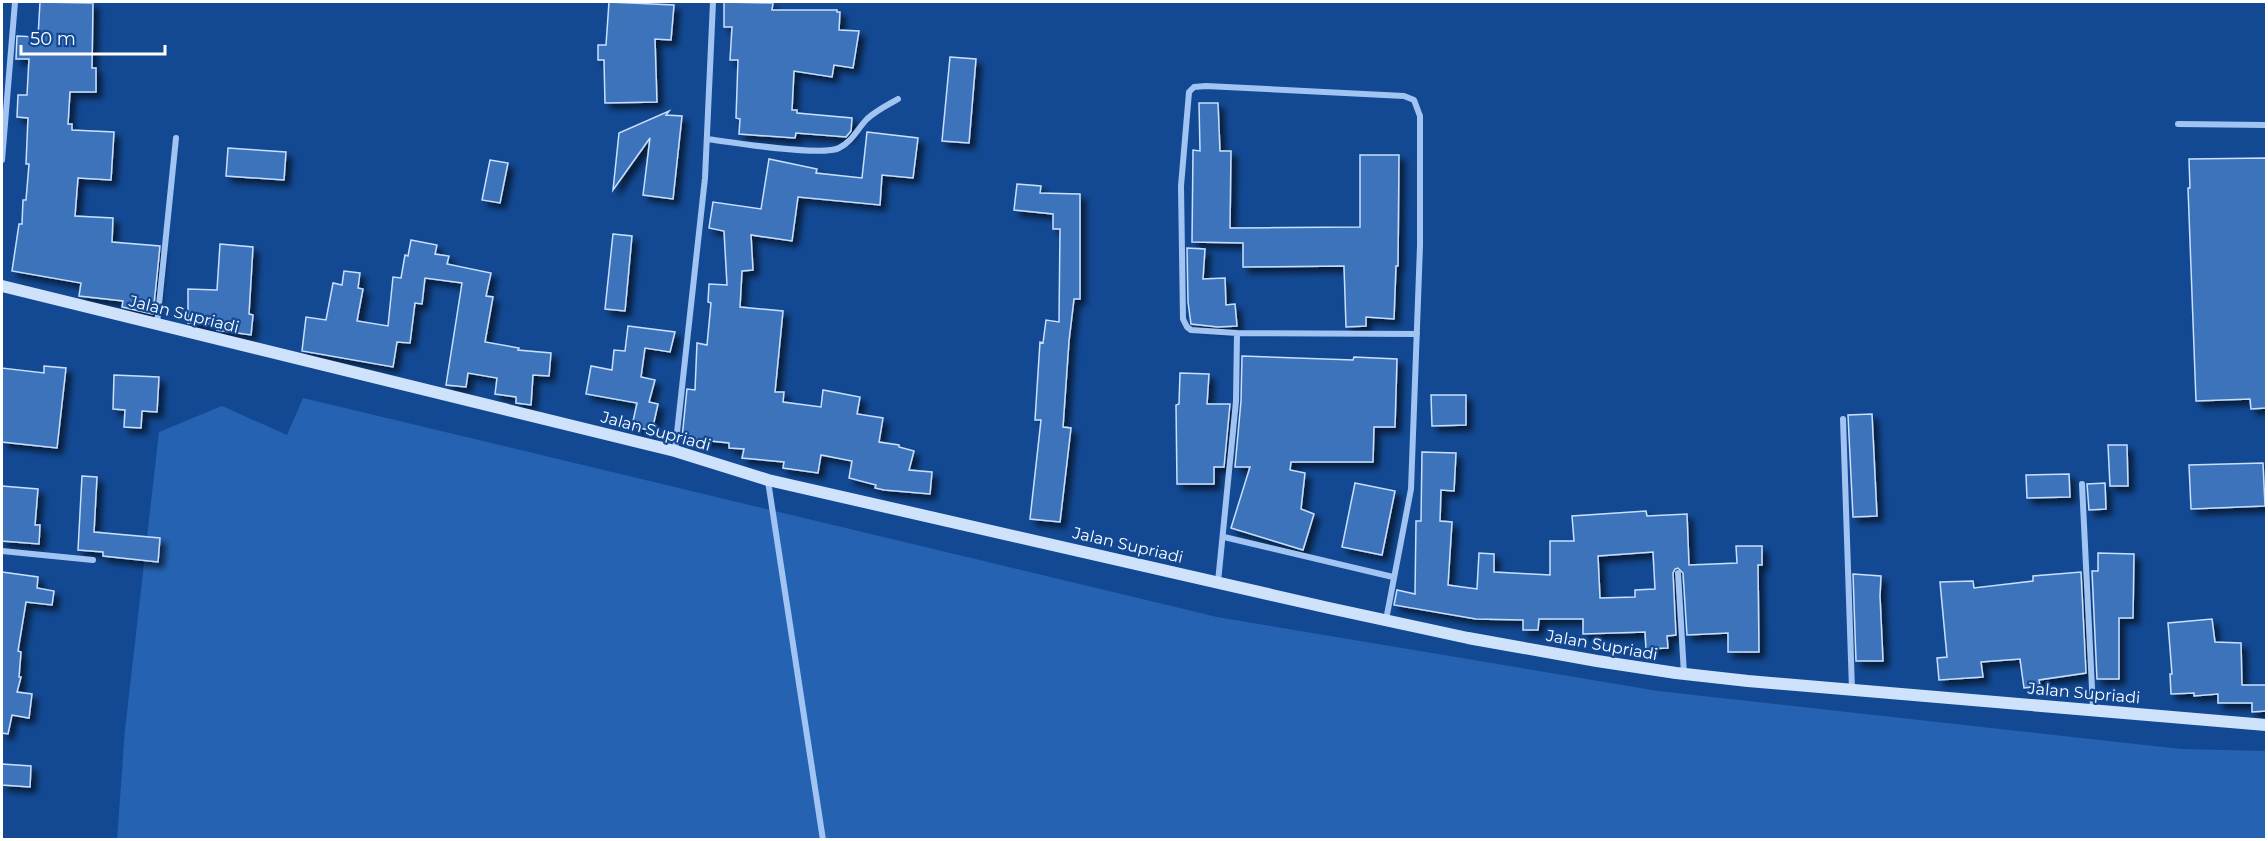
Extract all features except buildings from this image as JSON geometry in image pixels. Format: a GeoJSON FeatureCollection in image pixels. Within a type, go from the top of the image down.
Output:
{"type":"FeatureCollection","features":[{"type":"Feature","properties":{"kind":"main road","name":"Jalan Supriadi"},"geometry":{"type":"LineString","coordinates":[[2,286],[675,451],[768,480],[1218,583],[1491,642],[1684,674],[2093,709],[2208,722],[2266,725]]}},
{"type":"Feature","properties":{"kind":"street"},"geometry":{"type":"LineString","coordinates":[[2,160],[15,2]]}},
{"type":"Feature","properties":{"kind":"street"},"geometry":{"type":"LineString","coordinates":[[675,451],[705,178],[713,2]]}},
{"type":"Feature","properties":{"kind":"street"},"geometry":{"type":"LineString","coordinates":[[1386,620],[1411,489],[1417,334],[1420,116],[1414,100],[1404,96],[1199,86],[1191,90],[1188,97],[1181,186],[1181,292],[1186,327],[1191,330],[1237,333],[1417,334]]}},
{"type":"Feature","properties":{"kind":"street"},"geometry":{"type":"LineString","coordinates":[[707,139],[832,151],[848,142],[871,116],[898,99]]}},
{"type":"Feature","properties":{"kind":"street"},"geometry":{"type":"LineString","coordinates":[[2178,124],[2266,125]]}},
{"type":"Feature","properties":{"kind":"street"},"geometry":{"type":"LineString","coordinates":[[157,324],[176,138]]}},
{"type":"Feature","properties":{"kind":"street"},"geometry":{"type":"LineString","coordinates":[[1218,583],[1236,401],[1237,333]]}},
{"type":"Feature","properties":{"kind":"street"},"geometry":{"type":"LineString","coordinates":[[1843,419],[1852,690]]}},
{"type":"Feature","properties":{"kind":"street"},"geometry":{"type":"LineString","coordinates":[[768,480],[823,840]]}},
{"type":"Feature","properties":{"kind":"street"},"geometry":{"type":"LineString","coordinates":[[2082,484],[2093,709]]}},
{"type":"Feature","properties":{"kind":"street"},"geometry":{"type":"LineString","coordinates":[[1224,537],[1393,577]]}},
{"type":"Feature","properties":{"kind":"street"},"geometry":{"type":"LineString","coordinates":[[2,551],[93,560]]}},
{"type":"Feature","properties":{"kind":"street"},"geometry":{"type":"LineString","coordinates":[[1678,573],[1684,674]]}},
{"type":"Feature","properties":{"kind":"shaded area"},"geometry":{"type":"Polygon","coordinates":[[[303,398],[1217,617],[1658,691],[2181,749],[2266,751],[2266,840],[117,840],[125,730],[159,432],[222,406],[287,435],[303,398]]]}}]}
